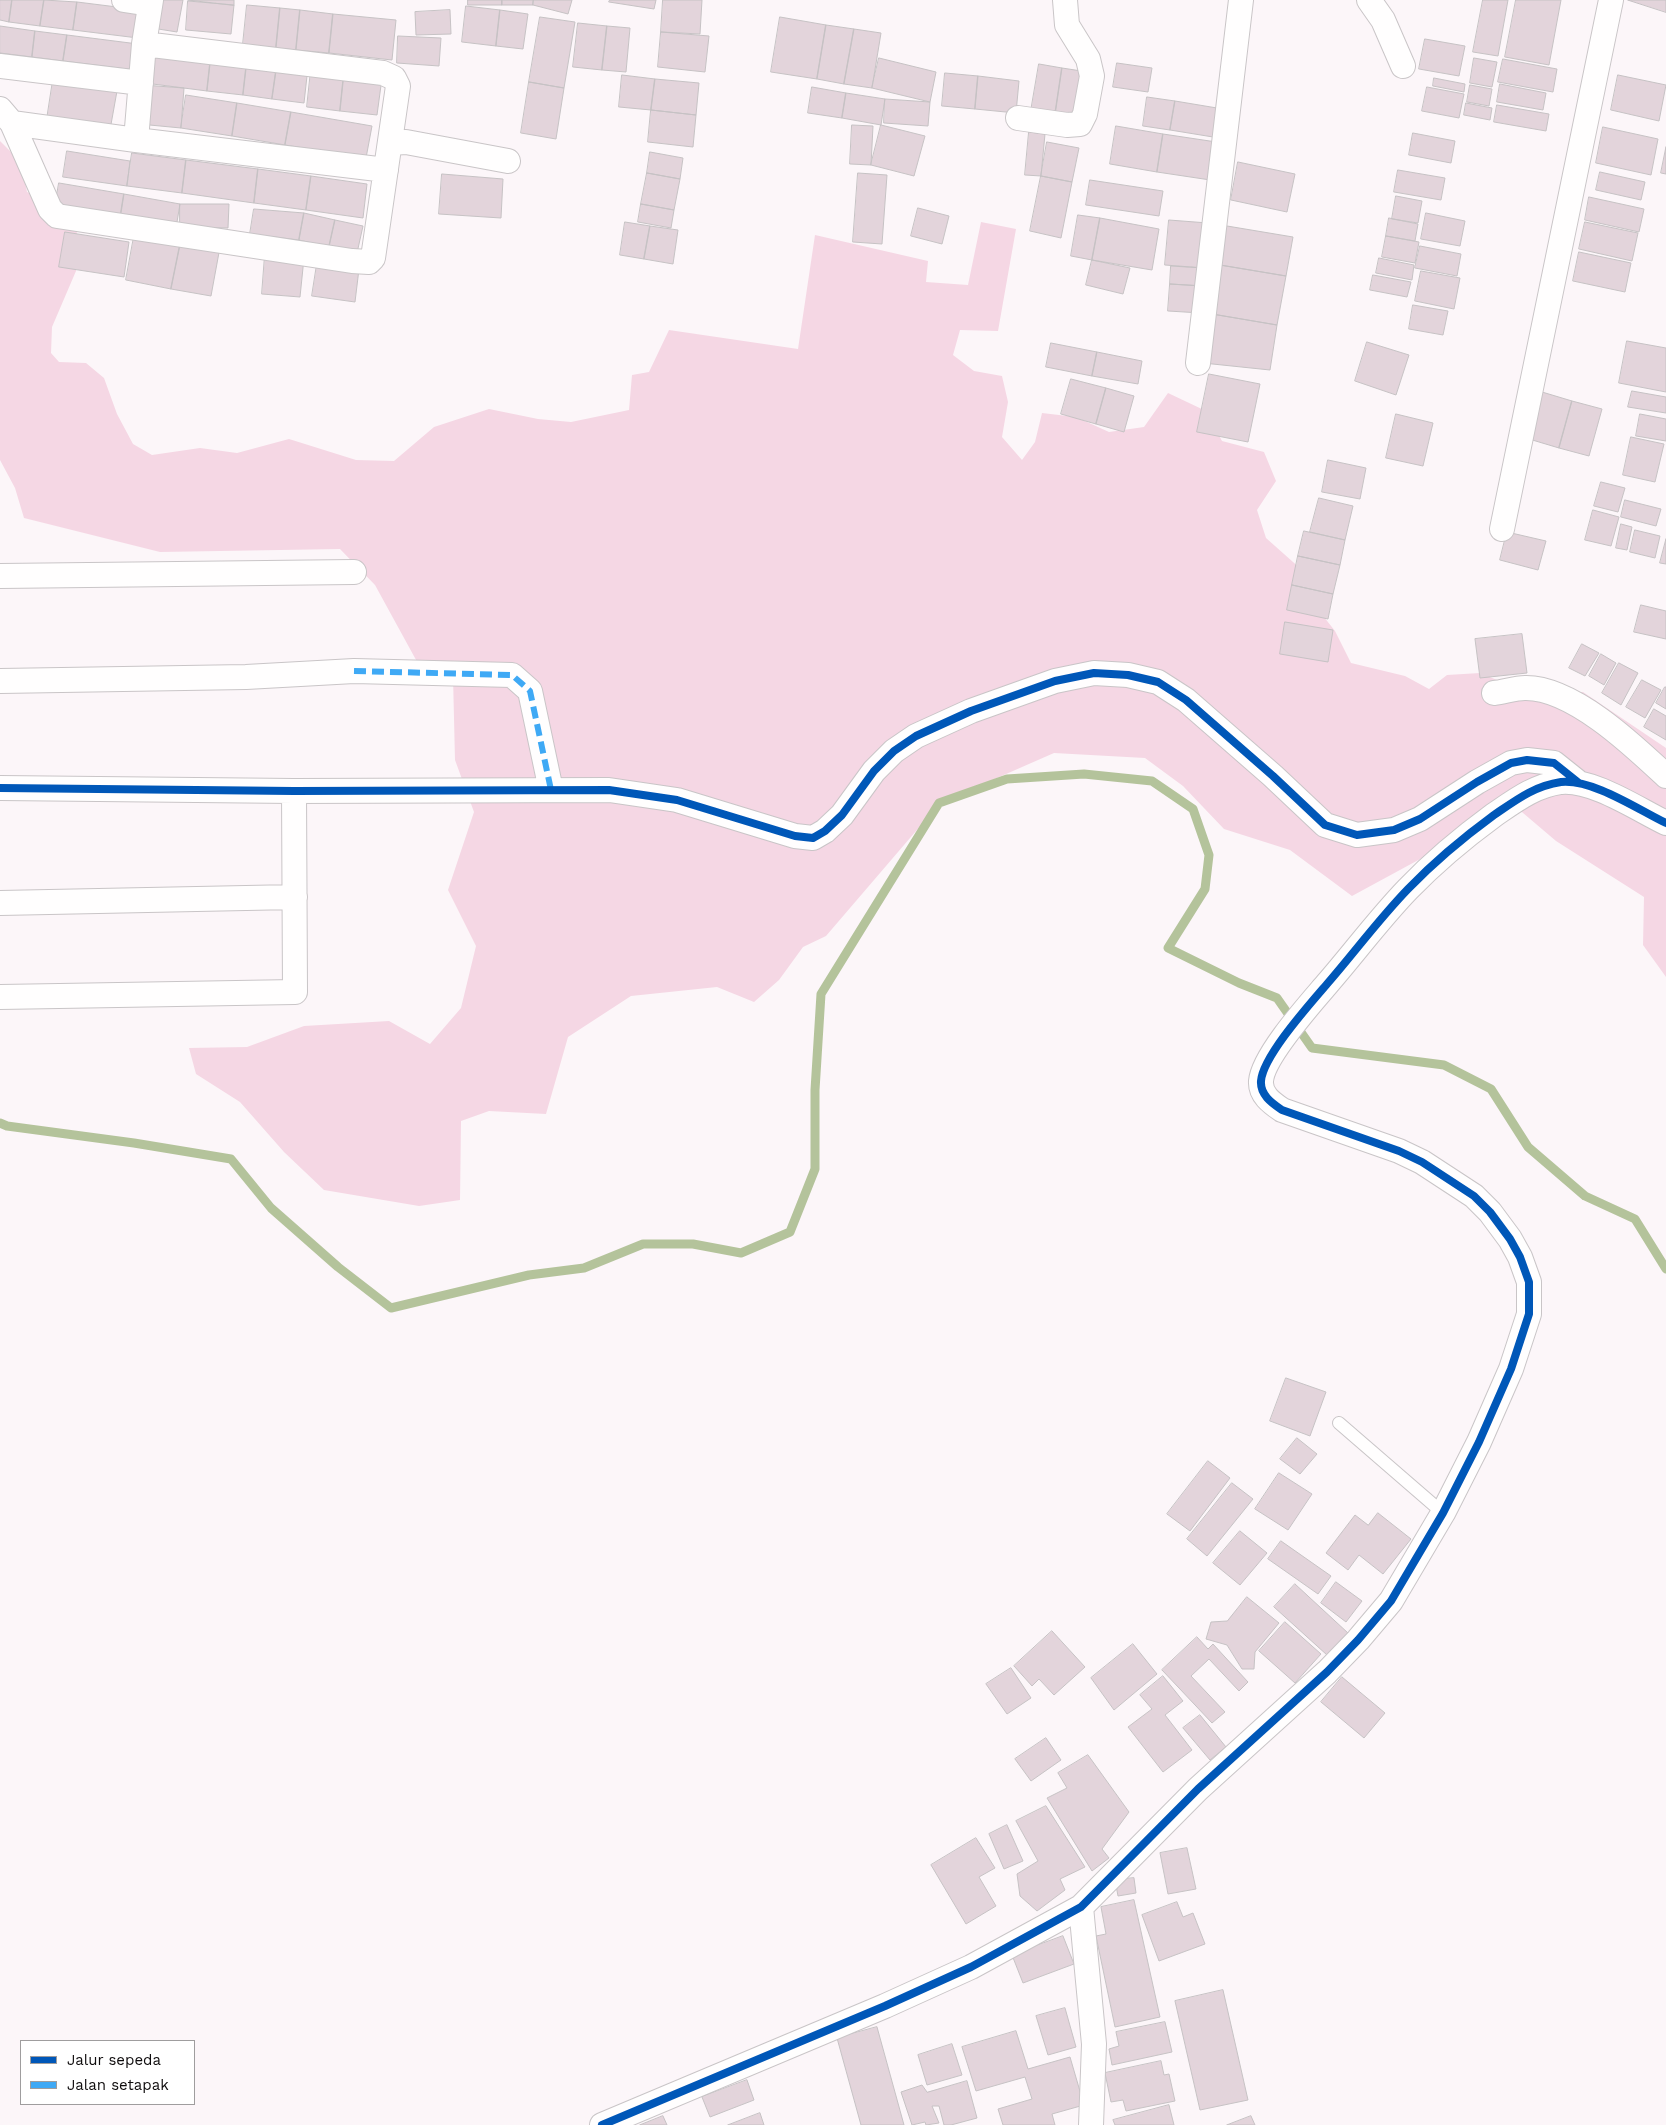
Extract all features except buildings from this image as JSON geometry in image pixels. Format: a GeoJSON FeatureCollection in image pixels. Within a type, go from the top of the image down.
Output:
{"type":"FeatureCollection","features":[{"type":"Feature","properties":{"kind":"street"},"geometry":{"type":"LineString","coordinates":[[124,0],[150,2],[144,44],[136,140]]}},
{"type":"Feature","properties":{"kind":"street"},"geometry":{"type":"LineString","coordinates":[[1018,118],[1068,125],[1080,124],[1085,114],[1092,76],[1088,59],[1067,25],[1066,0]]}},
{"type":"Feature","properties":{"kind":"street"},"geometry":{"type":"LineString","coordinates":[[1198,363],[1241,0]]}},
{"type":"Feature","properties":{"kind":"street"},"geometry":{"type":"LineString","coordinates":[[1369,0],[1383,20],[1403,66]]}},
{"type":"Feature","properties":{"kind":"street"},"geometry":{"type":"LineString","coordinates":[[1502,529],[1611,0]]}},
{"type":"Feature","properties":{"kind":"street"},"geometry":{"type":"LineString","coordinates":[[6,116],[50,209],[57,216],[369,262],[372,258],[391,143],[398,86],[394,78],[388,75],[144,44]]}},
{"type":"Feature","properties":{"kind":"street"},"geometry":{"type":"LineString","coordinates":[[0,66],[141,83]]}},
{"type":"Feature","properties":{"kind":"street"},"geometry":{"type":"LineString","coordinates":[[6,116],[136,140],[386,170]]}},
{"type":"Feature","properties":{"kind":"street"},"geometry":{"type":"LineString","coordinates":[[391,143],[406,142],[508,160]]}},
{"type":"Feature","properties":{"kind":"street"},"geometry":{"type":"LineString","coordinates":[[0,576],[354,572]]}},
{"type":"Feature","properties":{"kind":"street"},"geometry":{"type":"LineString","coordinates":[[0,681],[246,677],[354,671],[512,675],[530,691],[551,790]]}},
{"type":"Feature","properties":{"kind":"street"},"geometry":{"type":"LineString","coordinates":[[0,788],[294,791],[610,790],[677,800],[795,836],[813,838],[825,831],[842,815],[874,771],[894,751],[916,736],[971,711],[1055,681],[1094,673],[1128,675],[1158,682],[1186,700],[1273,776],[1325,825],[1357,835],[1394,830],[1420,819],[1477,782],[1511,763],[1527,760],[1554,763],[1580,783]]}},
{"type":"Feature","properties":{"kind":"street"},"geometry":{"type":"LineString","coordinates":[[1494,693],[1525,688],[1555,693],[1594,714],[1666,776]]}},
{"type":"Feature","properties":{"kind":"street"},"geometry":{"type":"LineString","coordinates":[[602,2125],[971,1967],[1081,1907],[1198,1789],[1327,1672],[1392,1601],[1444,1512],[1479,1442],[1511,1369],[1529,1314],[1529,1282],[1520,1257],[1510,1239],[1490,1212],[1474,1196],[1422,1162],[1282,1110],[1269,1100],[1263,1092],[1261,1082],[1263,1072],[1279,1045],[1310,1004],[1408,889],[1471,832],[1522,796],[1542,786],[1564,782],[1580,783],[1593,786],[1666,823]]}},
{"type":"Feature","properties":{"kind":"street"},"geometry":{"type":"LineString","coordinates":[[0,996],[295,992],[294,791]]}},
{"type":"Feature","properties":{"kind":"street"},"geometry":{"type":"LineString","coordinates":[[0,903],[295,897]]}},
{"type":"Feature","properties":{"kind":"street"},"geometry":{"type":"LineString","coordinates":[[1081,1907],[1094,2044],[1091,2125]]}},
{"type":"Feature","properties":{"kind":"lane"},"geometry":{"type":"LineString","coordinates":[[1339,1422],[1444,1512]]}},
{"type":"Feature","properties":{"kind":"shaded area"},"geometry":{"type":"Polygon","coordinates":[[[0,141],[21,162],[27,192],[67,208],[77,233],[76,271],[52,327],[51,353],[59,362],[86,363],[104,378],[117,414],[133,444],[152,455],[200,448],[237,453],[289,439],[356,460],[394,461],[434,427],[489,409],[538,419],[571,422],[629,410],[632,375],[649,372],[669,330],[798,349],[815,235],[928,261],[926,282],[968,285],[981,222],[1016,229],[998,331],[960,330],[953,355],[974,371],[1002,376],[1008,402],[1002,437],[1022,460],[1035,442],[1042,413],[1076,417],[1109,432],[1144,427],[1168,393],[1206,411],[1222,441],[1264,452],[1276,481],[1257,510],[1266,538],[1302,570],[1320,612],[1335,631],[1351,663],[1405,676],[1429,689],[1447,675],[1480,673],[1526,692],[1583,692],[1666,748],[1666,977],[1643,945],[1644,897],[1556,841],[1516,807],[1352,896],[1290,850],[1224,829],[1183,786],[1145,758],[1054,753],[940,803],[826,936],[803,947],[779,980],[754,1002],[717,987],[631,996],[568,1037],[546,1114],[489,1111],[461,1121],[460,1200],[419,1206],[324,1190],[284,1152],[240,1102],[196,1074],[189,1048],[247,1047],[304,1026],[389,1021],[430,1044],[461,1008],[476,946],[448,890],[474,812],[455,760],[453,676],[421,669],[375,585],[340,549],[160,552],[24,518],[15,488],[0,460],[0,141]]]}},
{"type":"Feature","properties":{"kind":"waterway"},"geometry":{"type":"LineString","coordinates":[[0,1123],[7,1126],[134,1143],[231,1159],[271,1208],[338,1267],[391,1308],[529,1275],[584,1268],[643,1244],[693,1244],[741,1253],[790,1232],[815,1169],[815,1090],[821,994],[939,803],[1007,779],[1084,774],[1152,781],[1193,809],[1209,855],[1205,889],[1168,948],[1239,983],[1277,998],[1312,1048],[1444,1065],[1491,1089],[1528,1147],[1585,1196],[1635,1219],[1666,1269]]}},
{"type":"Feature","properties":{"kind":"marked path"},"geometry":{"type":"LineString","coordinates":[[354,671],[512,675],[530,691],[551,790]]}},
{"type":"Feature","properties":{"kind":"cycle path"},"geometry":{"type":"LineString","coordinates":[[0,788],[294,791],[609,790],[677,800],[795,836],[813,838],[825,831],[842,815],[874,771],[894,751],[916,736],[971,711],[1055,681],[1094,673],[1128,675],[1158,682],[1186,700],[1273,776],[1325,825],[1357,835],[1394,830],[1420,819],[1477,782],[1511,763],[1527,760],[1554,763],[1579,783]]}},
{"type":"Feature","properties":{"kind":"cycle path"},"geometry":{"type":"LineString","coordinates":[[602,2125],[885,2006],[971,1967],[1081,1907],[1198,1789],[1327,1672],[1358,1640],[1391,1601],[1443,1513],[1479,1442],[1511,1369],[1529,1314],[1529,1282],[1520,1257],[1510,1239],[1490,1212],[1474,1196],[1422,1162],[1399,1151],[1282,1110],[1267,1098],[1262,1090],[1261,1081],[1264,1070],[1288,1031],[1397,900],[1450,850],[1483,823],[1518,799],[1534,790],[1551,784],[1574,782],[1615,796],[1666,823]]}}]}
